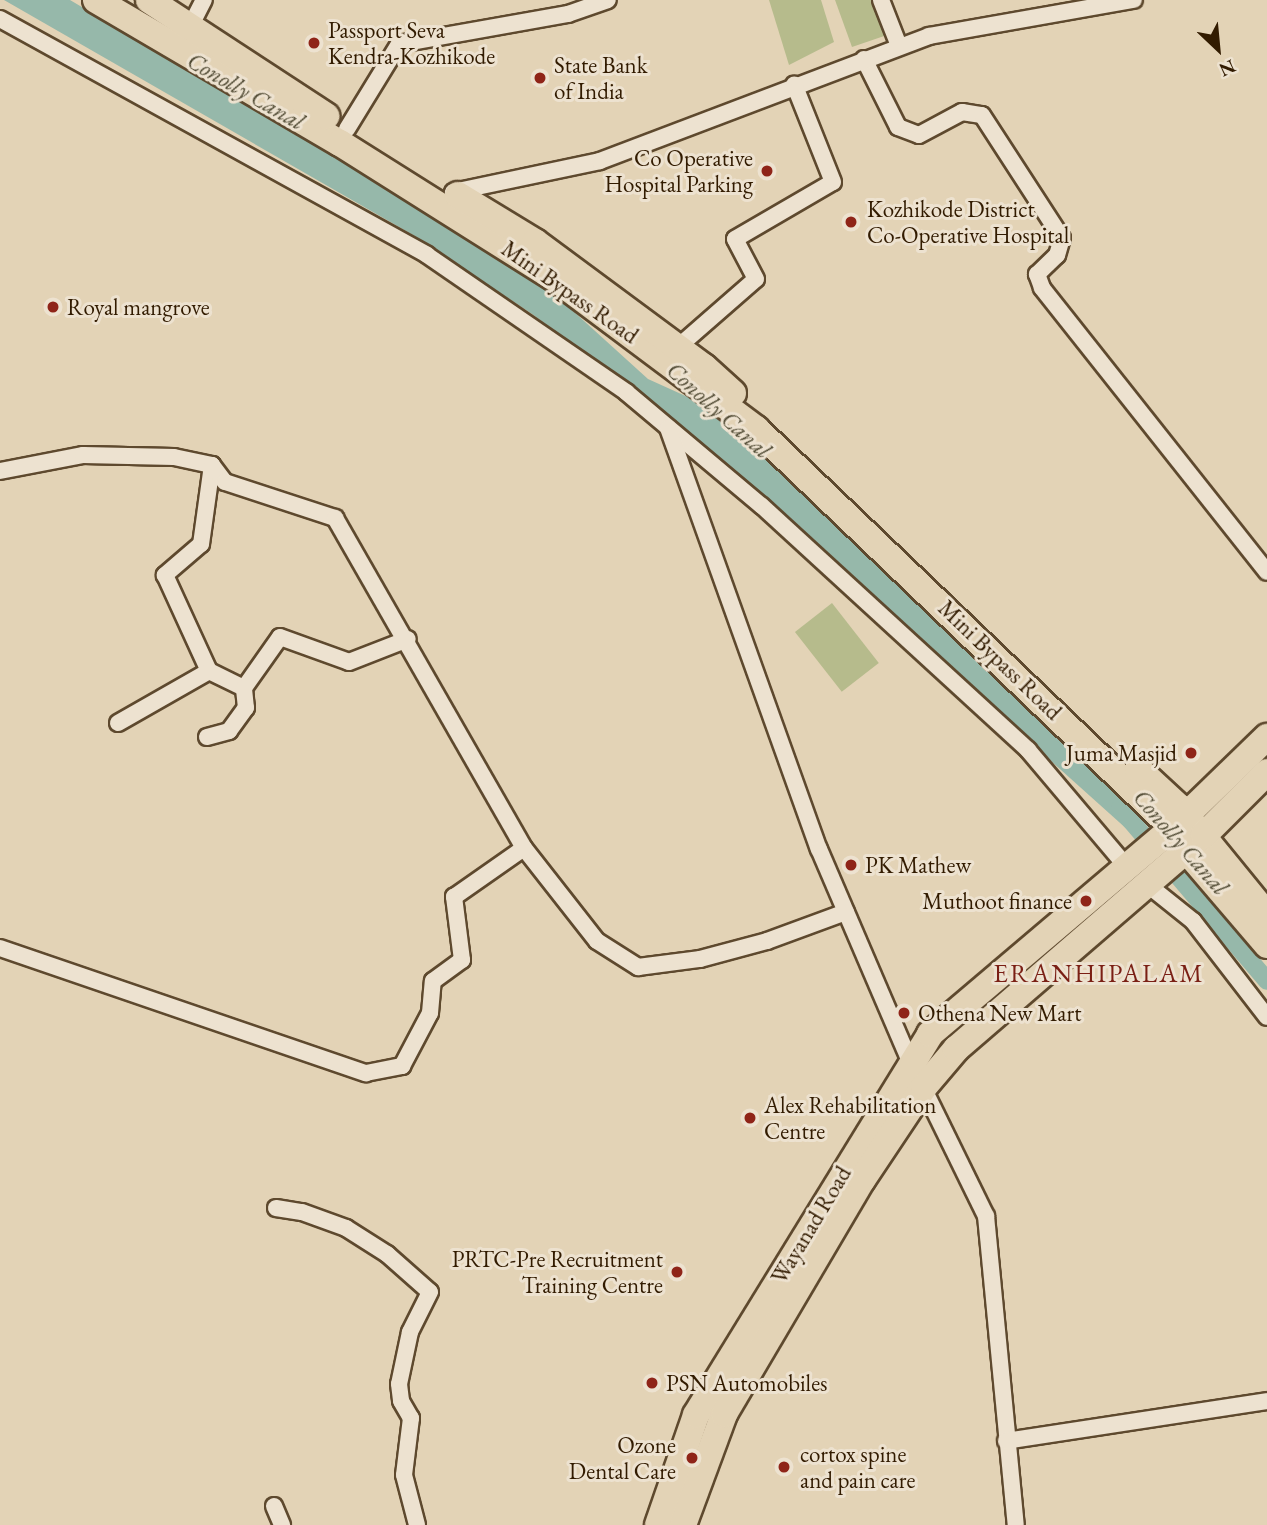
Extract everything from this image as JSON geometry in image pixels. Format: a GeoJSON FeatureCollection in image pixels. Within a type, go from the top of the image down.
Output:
{"type":"FeatureCollection","features":[{"type":"Feature","properties":{"kind":"main road","name":"Mini Bypass Road"},"geometry":{"type":"LineString","coordinates":[[96,0],[340,143],[521,257],[756,429],[1187,832]]}},
{"type":"Feature","properties":{"kind":"main road","name":"Mini Bypass Road"},"geometry":{"type":"LineString","coordinates":[[149,0],[347,129],[535,242],[678,347],[1187,832]]}},
{"type":"Feature","properties":{"kind":"main road","name":"Wayanad Road"},"geometry":{"type":"LineString","coordinates":[[682,1525],[724,1414],[862,1180],[924,1087],[956,1049],[1148,885],[1187,832],[1267,737]]}},
{"type":"Feature","properties":{"kind":"main road","name":"Wayanad Road"},"geometry":{"type":"LineString","coordinates":[[658,1525],[696,1415],[911,1060],[930,1034],[995,974],[1127,867],[1187,832],[1267,772]]}},
{"type":"Feature","properties":{"kind":"main road"},"geometry":{"type":"LineString","coordinates":[[1187,832],[1241,880],[1267,915]]}},
{"type":"Feature","properties":{"kind":"main road"},"geometry":{"type":"LineString","coordinates":[[1187,832],[1267,945]]}},
{"type":"Feature","properties":{"kind":"street"},"geometry":{"type":"LineString","coordinates":[[191,25],[204,0]]}},
{"type":"Feature","properties":{"kind":"street"},"geometry":{"type":"LineString","coordinates":[[347,129],[399,44],[568,14],[608,0]]}},
{"type":"Feature","properties":{"kind":"street"},"geometry":{"type":"LineString","coordinates":[[881,0],[899,46]]}},
{"type":"Feature","properties":{"kind":"street"},"geometry":{"type":"LineString","coordinates":[[453,192],[600,161],[794,84],[929,36],[1134,0]]}},
{"type":"Feature","properties":{"kind":"street"},"geometry":{"type":"LineString","coordinates":[[0,19],[427,255],[626,392],[782,524],[1028,750],[1127,867]]}},
{"type":"Feature","properties":{"kind":"street"},"geometry":{"type":"LineString","coordinates":[[864,59],[898,127],[919,135],[962,112],[982,115],[1062,238],[1058,255],[1037,274],[1042,288],[1267,572]]}},
{"type":"Feature","properties":{"kind":"street"},"geometry":{"type":"LineString","coordinates":[[678,347],[756,279],[735,239],[833,182],[794,84]]}},
{"type":"Feature","properties":{"kind":"street"},"geometry":{"type":"LineString","coordinates":[[667,426],[814,836],[911,1060],[986,1216],[1016,1525]]}},
{"type":"Feature","properties":{"kind":"street"},"geometry":{"type":"LineString","coordinates":[[0,471],[83,455],[174,457],[212,465],[225,482],[335,518],[408,639],[524,848],[597,941],[638,967],[713,956],[846,912]]}},
{"type":"Feature","properties":{"kind":"street"},"geometry":{"type":"LineString","coordinates":[[212,465],[201,544],[165,575],[209,671],[244,688]]}},
{"type":"Feature","properties":{"kind":"street"},"geometry":{"type":"LineString","coordinates":[[207,737],[229,731],[246,708],[244,688],[280,637],[349,662],[408,639]]}},
{"type":"Feature","properties":{"kind":"street"},"geometry":{"type":"LineString","coordinates":[[118,723],[209,671]]}},
{"type":"Feature","properties":{"kind":"street"},"geometry":{"type":"LineString","coordinates":[[0,948],[366,1073],[402,1066],[430,1013],[433,981],[462,960],[454,897],[524,848]]}},
{"type":"Feature","properties":{"kind":"street"},"geometry":{"type":"LineString","coordinates":[[1148,885],[1193,921],[1267,1017]]}},
{"type":"Feature","properties":{"kind":"street"},"geometry":{"type":"LineString","coordinates":[[276,1208],[346,1228],[387,1254],[430,1292],[410,1332],[399,1384],[401,1401],[411,1418],[404,1475],[417,1525]]}},
{"type":"Feature","properties":{"kind":"street"},"geometry":{"type":"LineString","coordinates":[[1006,1441],[1267,1401]]}},
{"type":"Feature","properties":{"kind":"street"},"geometry":{"type":"LineString","coordinates":[[274,1506],[282,1525]]}},
{"type":"Feature","properties":{"kind":"green space"},"geometry":{"type":"Polygon","coordinates":[[[769,0],[821,0],[834,42],[789,65],[769,0]]]}},
{"type":"Feature","properties":{"kind":"green space"},"geometry":{"type":"Polygon","coordinates":[[[835,0],[878,0],[890,34],[852,47],[835,0]]]}},
{"type":"Feature","properties":{"kind":"green space"},"geometry":{"type":"Polygon","coordinates":[[[832,603],[879,663],[842,692],[795,632],[832,603]]]}},
{"type":"Feature","properties":{"kind":"shaded area"},"geometry":{"type":"Polygon","coordinates":[[[4,0],[70,0],[530,272],[648,379],[712,408],[1151,809],[1129,831],[652,403],[532,314],[413,235],[4,0]]]}},
{"type":"Feature","properties":{"kind":"waterway","name":"Conolly Canal"},"geometry":{"type":"LineString","coordinates":[[1120,808],[1267,981]]}},
{"type":"Feature","properties":{"kind":"place","name":"Passport Seva Kendra-Kozhikode"},"geometry":{"type":"Point","coordinates":[314,43]}},
{"type":"Feature","properties":{"kind":"place","name":"State Bank of India"},"geometry":{"type":"Point","coordinates":[540,78]}},
{"type":"Feature","properties":{"kind":"place","name":"Co Operative Hospital Parking"},"geometry":{"type":"Point","coordinates":[767,171]}},
{"type":"Feature","properties":{"kind":"place","name":"Kozhikode District Co-Operative Hospital"},"geometry":{"type":"Point","coordinates":[851,222]}},
{"type":"Feature","properties":{"kind":"place","name":"Royal mangrove"},"geometry":{"type":"Point","coordinates":[53,307]}},
{"type":"Feature","properties":{"kind":"place","name":"Juma Masjid"},"geometry":{"type":"Point","coordinates":[1191,753]}},
{"type":"Feature","properties":{"kind":"place","name":"PK Mathew"},"geometry":{"type":"Point","coordinates":[851,865]}},
{"type":"Feature","properties":{"kind":"place","name":"Muthoot finance"},"geometry":{"type":"Point","coordinates":[1086,901]}},
{"type":"Feature","properties":{"kind":"place","name":"Othena New Mart"},"geometry":{"type":"Point","coordinates":[904,1013]}},
{"type":"Feature","properties":{"kind":"place","name":"Alex Rehabilitation Centre"},"geometry":{"type":"Point","coordinates":[750,1118]}},
{"type":"Feature","properties":{"kind":"place","name":"PRTC-Pre Recruitment Training Centre"},"geometry":{"type":"Point","coordinates":[677,1272]}},
{"type":"Feature","properties":{"kind":"place","name":"PSN Automobiles"},"geometry":{"type":"Point","coordinates":[652,1383]}},
{"type":"Feature","properties":{"kind":"place","name":"Ozone Dental Care"},"geometry":{"type":"Point","coordinates":[692,1458]}},
{"type":"Feature","properties":{"kind":"place","name":"cortox spine and pain care"},"geometry":{"type":"Point","coordinates":[784,1467]}},
{"type":"Feature","properties":{"kind":"district","name":"ERANHIPALAM"},"geometry":{"type":"Point","coordinates":[1099,974]}}]}
